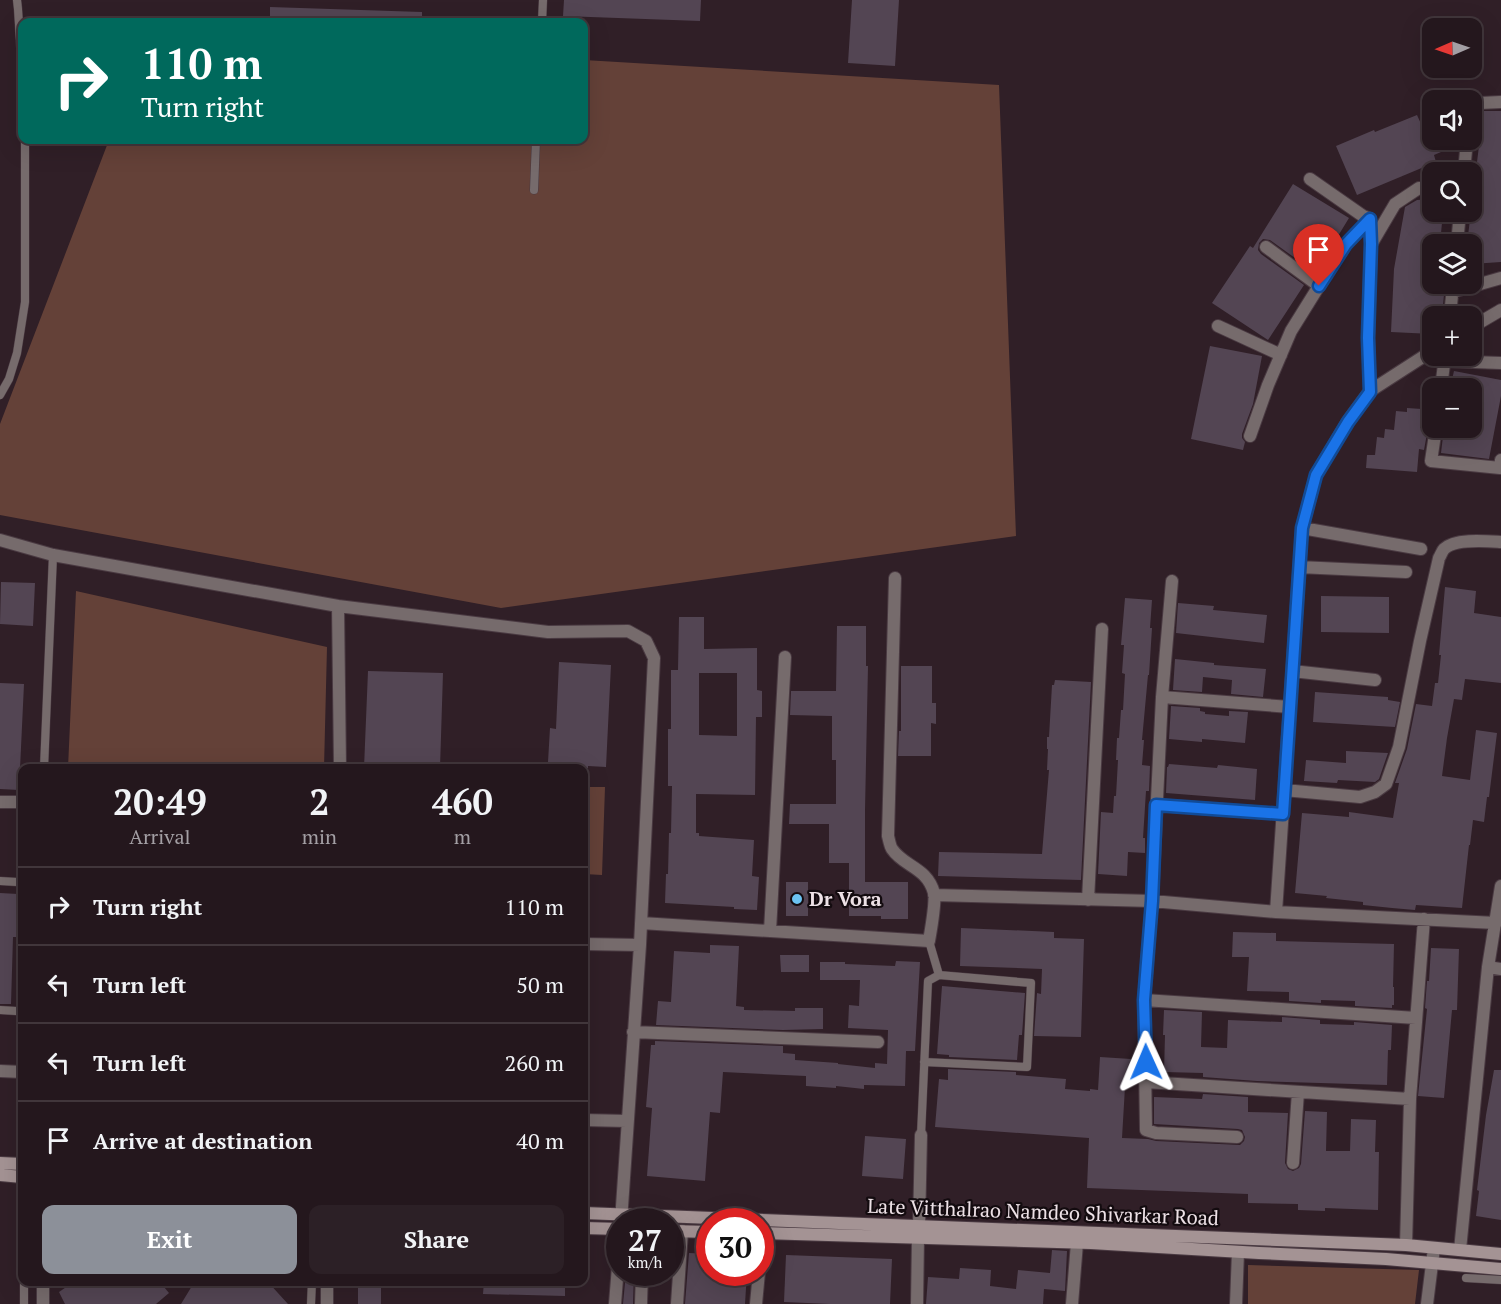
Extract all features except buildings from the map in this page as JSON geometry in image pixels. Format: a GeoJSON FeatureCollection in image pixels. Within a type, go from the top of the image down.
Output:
{"type":"FeatureCollection","features":[{"type":"Feature","properties":{"kind":"main road"},"geometry":{"type":"LineString","coordinates":[[0,1163],[18,1164]]}},
{"type":"Feature","properties":{"kind":"main road"},"geometry":{"type":"LineString","coordinates":[[0,1175],[18,1176]]}},
{"type":"Feature","properties":{"kind":"main road","name":"Late Vitthalrao Namdeo Shivarkar Road"},"geometry":{"type":"LineString","coordinates":[[588,1214],[606,1216]]}},
{"type":"Feature","properties":{"kind":"main road","name":"Late Vitthalrao Namdeo Shivarkar Road"},"geometry":{"type":"LineString","coordinates":[[684,1221],[918,1232],[1406,1245],[1501,1254]]}},
{"type":"Feature","properties":{"kind":"main road"},"geometry":{"type":"LineString","coordinates":[[588,1228],[606,1229]]}},
{"type":"Feature","properties":{"kind":"main road","name":"Late Vitthalrao Namdeo Shivarkar Road"},"geometry":{"type":"LineString","coordinates":[[774,1233],[918,1232],[1077,1243],[1386,1259],[1501,1269]]}},
{"type":"Feature","properties":{"kind":"street"},"geometry":{"type":"LineString","coordinates":[[1482,103],[1501,102]]}},
{"type":"Feature","properties":{"kind":"street"},"geometry":{"type":"LineString","coordinates":[[1310,179],[1370,219]]}},
{"type":"Feature","properties":{"kind":"street"},"geometry":{"type":"LineString","coordinates":[[1371,244],[1395,204],[1419,188]]}},
{"type":"Feature","properties":{"kind":"street"},"geometry":{"type":"LineString","coordinates":[[1370,219],[1368,338],[1370,392]]}},
{"type":"Feature","properties":{"kind":"street"},"geometry":{"type":"LineString","coordinates":[[1250,436],[1291,331],[1346,244],[1370,219]]}},
{"type":"Feature","properties":{"kind":"street"},"geometry":{"type":"LineString","coordinates":[[1266,247],[1319,286]]}},
{"type":"Feature","properties":{"kind":"street"},"geometry":{"type":"LineString","coordinates":[[1482,282],[1501,278]]}},
{"type":"Feature","properties":{"kind":"street"},"geometry":{"type":"LineString","coordinates":[[1482,321],[1501,310]]}},
{"type":"Feature","properties":{"kind":"street"},"geometry":{"type":"LineString","coordinates":[[1218,326],[1281,355]]}},
{"type":"Feature","properties":{"kind":"street"},"geometry":{"type":"LineString","coordinates":[[1276,912],[1302,528],[1316,475],[1348,422],[1370,392],[1422,358]]}},
{"type":"Feature","properties":{"kind":"street"},"geometry":{"type":"LineString","coordinates":[[1482,361],[1501,363]]}},
{"type":"Feature","properties":{"kind":"street"},"geometry":{"type":"LineString","coordinates":[[1434,438],[1431,461],[1500,468],[1501,460]]}},
{"type":"Feature","properties":{"kind":"street"},"geometry":{"type":"LineString","coordinates":[[1302,528],[1421,549]]}},
{"type":"Feature","properties":{"kind":"street"},"geometry":{"type":"LineString","coordinates":[[0,540],[53,555],[338,606],[548,632],[628,632],[646,641],[654,658],[640,945],[622,1208]]}},
{"type":"Feature","properties":{"kind":"street"},"geometry":{"type":"LineString","coordinates":[[1284,790],[1360,797],[1375,792],[1386,784],[1399,747],[1439,558],[1444,549],[1457,543],[1501,542]]}},
{"type":"Feature","properties":{"kind":"street"},"geometry":{"type":"LineString","coordinates":[[1299,567],[1406,572]]}},
{"type":"Feature","properties":{"kind":"street"},"geometry":{"type":"LineString","coordinates":[[640,923],[930,941],[934,895],[928,880],[917,868],[891,849],[888,836],[895,578]]}},
{"type":"Feature","properties":{"kind":"street"},"geometry":{"type":"LineString","coordinates":[[1172,581],[1162,697],[1152,901],[1144,1000],[1146,1130],[1156,1133],[1237,1137]]}},
{"type":"Feature","properties":{"kind":"street"},"geometry":{"type":"LineString","coordinates":[[338,606],[340,764]]}},
{"type":"Feature","properties":{"kind":"street"},"geometry":{"type":"LineString","coordinates":[[1088,900],[1102,629]]}},
{"type":"Feature","properties":{"kind":"street"},"geometry":{"type":"LineString","coordinates":[[770,931],[785,657]]}},
{"type":"Feature","properties":{"kind":"street"},"geometry":{"type":"LineString","coordinates":[[1292,670],[1375,680]]}},
{"type":"Feature","properties":{"kind":"street"},"geometry":{"type":"LineString","coordinates":[[1162,697],[1290,707]]}},
{"type":"Feature","properties":{"kind":"street"},"geometry":{"type":"LineString","coordinates":[[0,802],[18,802]]}},
{"type":"Feature","properties":{"kind":"street"},"geometry":{"type":"LineString","coordinates":[[1156,805],[1283,814]]}},
{"type":"Feature","properties":{"kind":"street"},"geometry":{"type":"LineString","coordinates":[[1460,1250],[1495,968],[1496,923],[1501,886]]}},
{"type":"Feature","properties":{"kind":"street"},"geometry":{"type":"LineString","coordinates":[[934,895],[1152,901],[1276,912],[1496,923]]}},
{"type":"Feature","properties":{"kind":"street"},"geometry":{"type":"LineString","coordinates":[[1406,1245],[1410,1099],[1424,919]]}},
{"type":"Feature","properties":{"kind":"street"},"geometry":{"type":"LineString","coordinates":[[588,944],[640,945]]}},
{"type":"Feature","properties":{"kind":"street"},"geometry":{"type":"LineString","coordinates":[[1144,1000],[1416,1018]]}},
{"type":"Feature","properties":{"kind":"street"},"geometry":{"type":"LineString","coordinates":[[633,1032],[878,1042]]}},
{"type":"Feature","properties":{"kind":"street"},"geometry":{"type":"LineString","coordinates":[[0,1071],[18,1072]]}},
{"type":"Feature","properties":{"kind":"street"},"geometry":{"type":"LineString","coordinates":[[1146,1082],[1410,1099]]}},
{"type":"Feature","properties":{"kind":"street"},"geometry":{"type":"LineString","coordinates":[[1293,1163],[1298,1092]]}},
{"type":"Feature","properties":{"kind":"street"},"geometry":{"type":"LineString","coordinates":[[588,1120],[627,1121]]}},
{"type":"Feature","properties":{"kind":"street"},"geometry":{"type":"LineString","coordinates":[[916,1304],[921,1135]]}},
{"type":"Feature","properties":{"kind":"street"},"geometry":{"type":"LineString","coordinates":[[1071,1304],[1077,1243]]}},
{"type":"Feature","properties":{"kind":"street"},"geometry":{"type":"LineString","coordinates":[[1427,1304],[1434,1248]]}},
{"type":"Feature","properties":{"kind":"street"},"geometry":{"type":"LineString","coordinates":[[1236,1304],[1238,1252]]}},
{"type":"Feature","properties":{"kind":"street"},"geometry":{"type":"LineString","coordinates":[[43,1286],[43,1304]]}},
{"type":"Feature","properties":{"kind":"street"},"geometry":{"type":"LineString","coordinates":[[327,1286],[327,1304]]}},
{"type":"Feature","properties":{"kind":"street"},"geometry":{"type":"LineString","coordinates":[[615,1304],[616,1286]]}},
{"type":"Feature","properties":{"kind":"street"},"geometry":{"type":"LineString","coordinates":[[641,1304],[642,1286]]}},
{"type":"Feature","properties":{"kind":"street"},"geometry":{"type":"LineString","coordinates":[[677,1286],[677,1304]]}},
{"type":"Feature","properties":{"kind":"street"},"geometry":{"type":"LineString","coordinates":[[756,1304],[758,1286]]}},
{"type":"Feature","properties":{"kind":"lane"},"geometry":{"type":"LineString","coordinates":[[17,0],[19,18]]}},
{"type":"Feature","properties":{"kind":"lane"},"geometry":{"type":"LineString","coordinates":[[542,18],[543,0]]}},
{"type":"Feature","properties":{"kind":"lane"},"geometry":{"type":"LineString","coordinates":[[0,395],[9,378],[17,353],[25,302],[25,144]]}},
{"type":"Feature","properties":{"kind":"lane"},"geometry":{"type":"LineString","coordinates":[[534,190],[536,144]]}},
{"type":"Feature","properties":{"kind":"lane"},"geometry":{"type":"LineString","coordinates":[[44,764],[53,555]]}},
{"type":"Feature","properties":{"kind":"lane"},"geometry":{"type":"LineString","coordinates":[[0,881],[17,882]]}},
{"type":"Feature","properties":{"kind":"lane"},"geometry":{"type":"LineString","coordinates":[[930,941],[939,975]]}},
{"type":"Feature","properties":{"kind":"lane"},"geometry":{"type":"LineString","coordinates":[[921,1135],[924,1062],[928,981],[939,975],[1031,983],[1027,1067],[924,1062]]}},
{"type":"Feature","properties":{"kind":"lane"},"geometry":{"type":"LineString","coordinates":[[0,1010],[16,1011]]}},
{"type":"Feature","properties":{"kind":"lane"},"geometry":{"type":"LineString","coordinates":[[1466,1278],[1501,1280]]}},
{"type":"Feature","properties":{"kind":"lane"},"geometry":{"type":"LineString","coordinates":[[24,1286],[24,1304]]}},
{"type":"Feature","properties":{"kind":"lane"},"geometry":{"type":"LineString","coordinates":[[310,1304],[312,1286]]}},
{"type":"Feature","properties":{"kind":"shaded area"},"geometry":{"type":"Polygon","coordinates":[[[588,60],[999,85],[1016,536],[501,608],[0,515],[0,424],[107,144],[588,144],[588,60]]]}},
{"type":"Feature","properties":{"kind":"shaded area"},"geometry":{"type":"Polygon","coordinates":[[[76,591],[327,647],[324,764],[68,764],[76,591]]]}},
{"type":"Feature","properties":{"kind":"shaded area"},"geometry":{"type":"Polygon","coordinates":[[[588,787],[605,787],[602,875],[588,874],[588,787]]]}},
{"type":"Feature","properties":{"kind":"shaded area"},"geometry":{"type":"Polygon","coordinates":[[[1248,1265],[1419,1270],[1415,1304],[1248,1304],[1248,1265]]]}},
{"type":"Feature","properties":{"kind":"place","name":"Dr Vora"},"geometry":{"type":"Point","coordinates":[797,899]}},
{"type":"Feature","properties":{"kind":"route"},"geometry":{"type":"LineString","coordinates":[[1146,1062],[1144,1000],[1152,901],[1156,805],[1283,814],[1302,528],[1316,475],[1348,422],[1370,392],[1368,338],[1370,219],[1346,244],[1319,286]]}}]}
